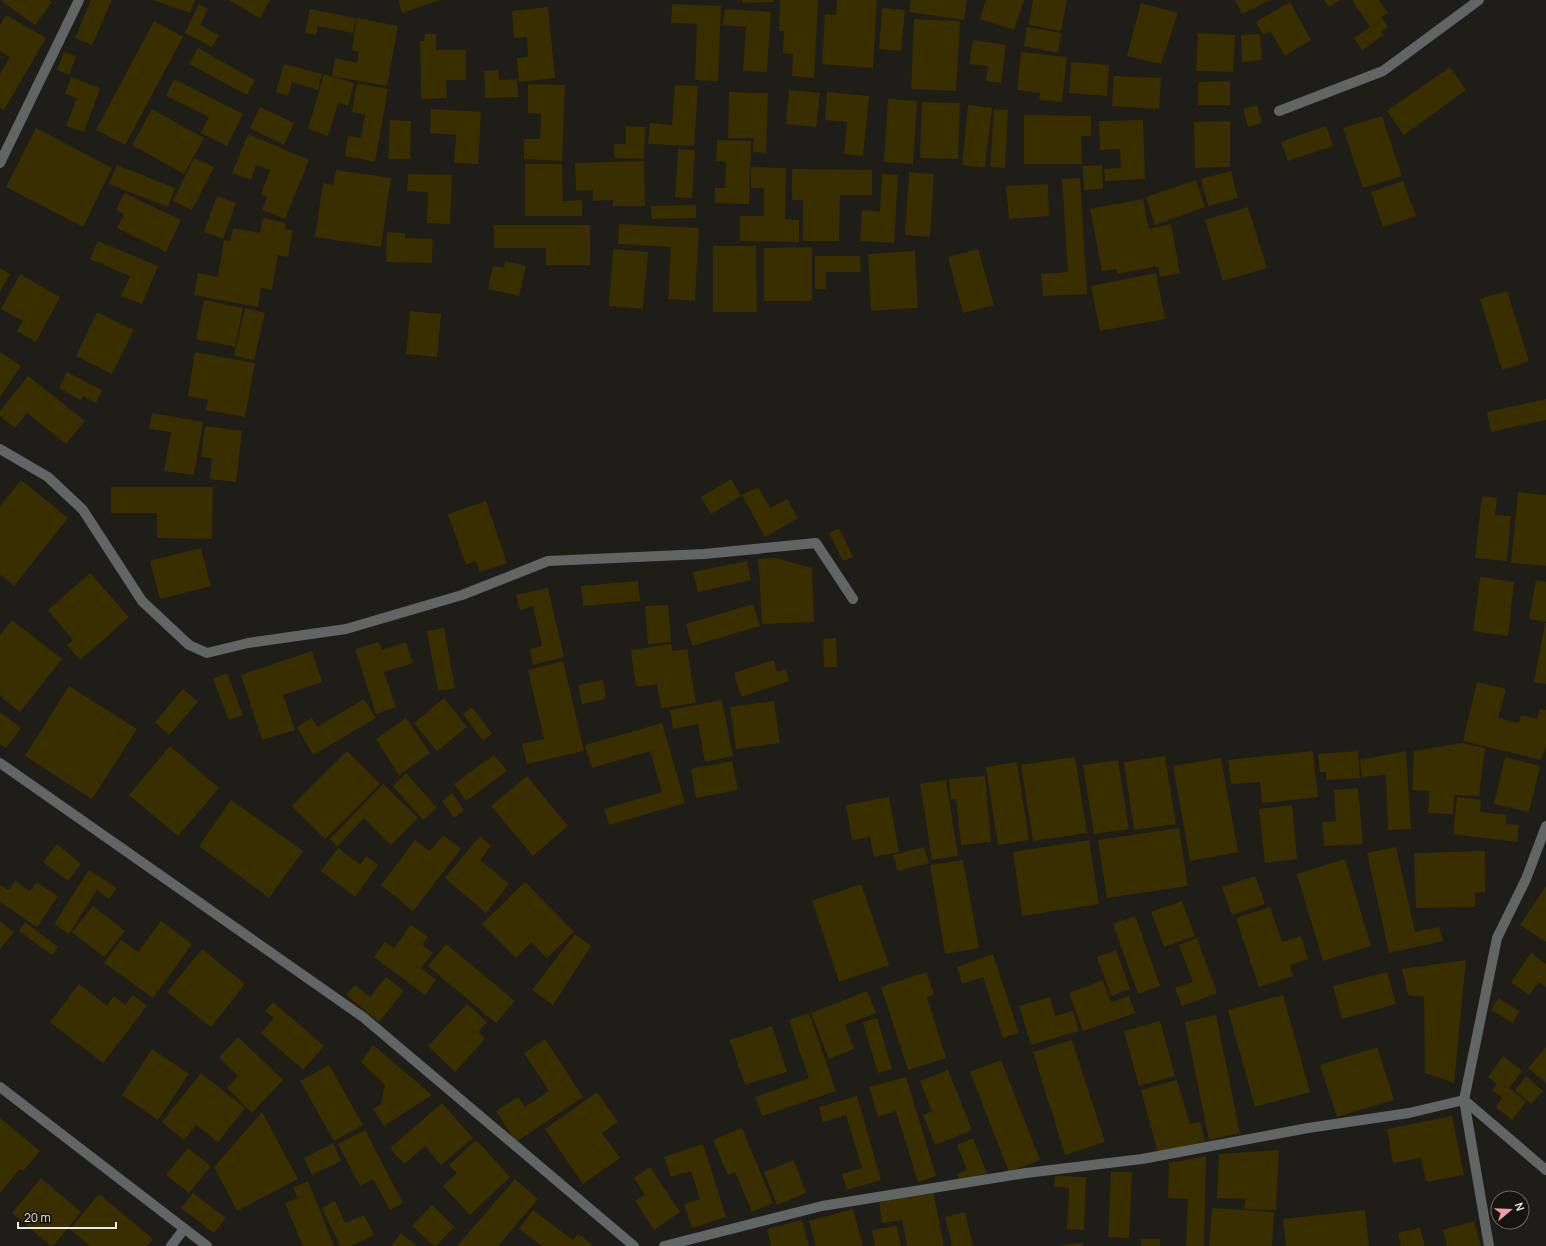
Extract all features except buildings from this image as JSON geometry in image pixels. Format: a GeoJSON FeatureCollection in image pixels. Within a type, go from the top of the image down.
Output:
{"type":"FeatureCollection","features":[{"type":"Feature","properties":{"kind":"street"},"geometry":{"type":"LineString","coordinates":[[0,164],[79,0]]}},
{"type":"Feature","properties":{"kind":"street"},"geometry":{"type":"LineString","coordinates":[[1279,111],[1384,71],[1478,0]]}},
{"type":"Feature","properties":{"kind":"street"},"geometry":{"type":"LineString","coordinates":[[0,449],[48,477],[83,510],[142,601],[189,645],[207,653],[248,643],[346,629],[462,595],[548,561],[704,554],[816,544],[853,599]]}},
{"type":"Feature","properties":{"kind":"street"},"geometry":{"type":"LineString","coordinates":[[0,763],[363,1017],[634,1246]]}},
{"type":"Feature","properties":{"kind":"street"},"geometry":{"type":"LineString","coordinates":[[1489,1246],[1464,1100],[1497,938],[1526,879],[1546,826]]}},
{"type":"Feature","properties":{"kind":"street"},"geometry":{"type":"LineString","coordinates":[[0,1087],[207,1246]]}},
{"type":"Feature","properties":{"kind":"street"},"geometry":{"type":"LineString","coordinates":[[1464,1100],[1546,1170]]}},
{"type":"Feature","properties":{"kind":"street"},"geometry":{"type":"LineString","coordinates":[[664,1246],[822,1206],[1026,1173],[1142,1159],[1308,1128],[1410,1113],[1464,1100]]}},
{"type":"Feature","properties":{"kind":"street"},"geometry":{"type":"LineString","coordinates":[[170,1246],[184,1229]]}}]}
